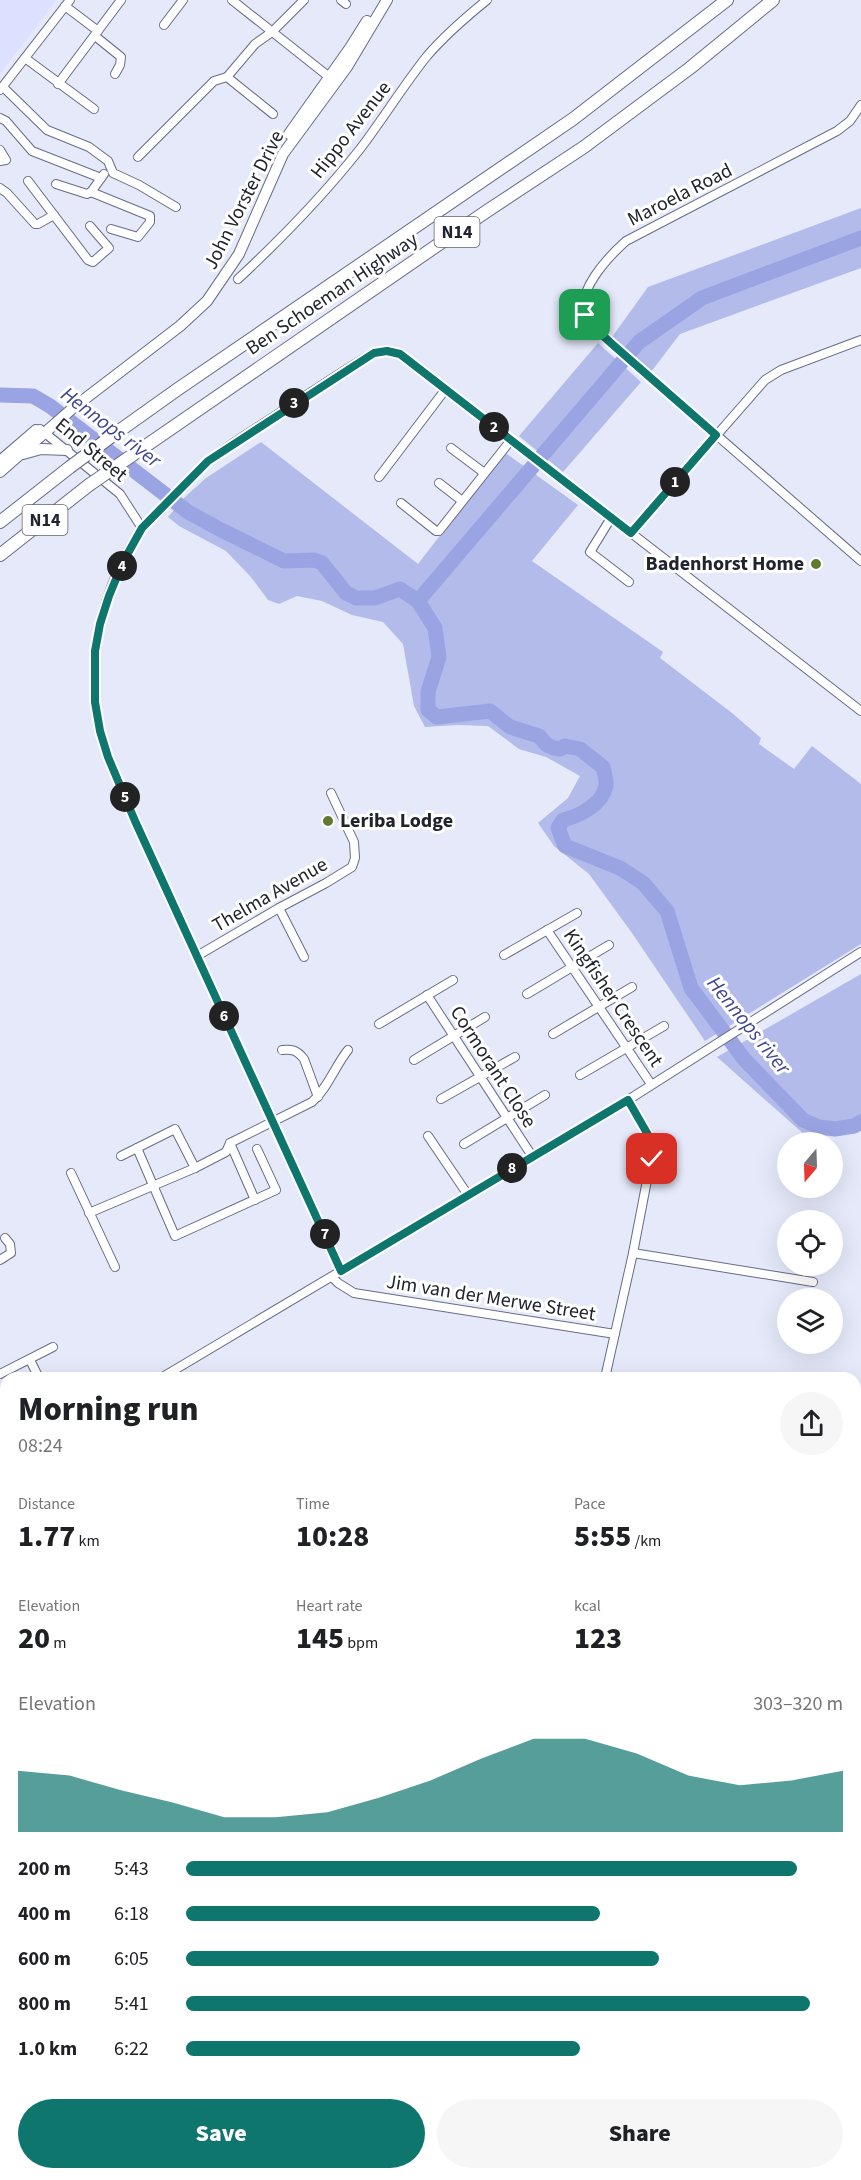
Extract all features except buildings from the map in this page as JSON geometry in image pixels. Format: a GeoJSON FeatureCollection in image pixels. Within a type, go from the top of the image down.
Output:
{"type":"FeatureCollection","features":[{"type":"Feature","properties":{"kind":"highway","name":"Ben Schoeman Highway"},"geometry":{"type":"LineString","coordinates":[[0,522],[70,467],[197,376],[573,119],[728,0]]}},
{"type":"Feature","properties":{"kind":"highway","name":"Ben Schoeman Highway"},"geometry":{"type":"LineString","coordinates":[[0,555],[89,485],[487,211],[584,147],[690,68],[773,0]]}},
{"type":"Feature","properties":{"kind":"main road","name":"John Vorster Drive"},"geometry":{"type":"LineString","coordinates":[[333,80],[379,0]]}},
{"type":"Feature","properties":{"kind":"main road","name":"John Vorster Drive"},"geometry":{"type":"LineString","coordinates":[[46,427],[71,405],[178,323],[210,291],[236,252],[285,138],[357,52],[387,0]]}},
{"type":"Feature","properties":{"kind":"main road"},"geometry":{"type":"LineString","coordinates":[[0,472],[46,427]]}},
{"type":"Feature","properties":{"kind":"main road"},"geometry":{"type":"LineString","coordinates":[[0,461],[46,427]]}},
{"type":"Feature","properties":{"kind":"main road"},"geometry":{"type":"LineString","coordinates":[[13,460],[36,450],[67,450]]}},
{"type":"Feature","properties":{"kind":"street"},"geometry":{"type":"LineString","coordinates":[[58,84],[122,0]]}},
{"type":"Feature","properties":{"kind":"street"},"geometry":{"type":"LineString","coordinates":[[164,25],[183,0]]}},
{"type":"Feature","properties":{"kind":"street"},"geometry":{"type":"LineString","coordinates":[[232,0],[333,80]]}},
{"type":"Feature","properties":{"kind":"street"},"geometry":{"type":"LineString","coordinates":[[138,157],[214,81],[227,77],[255,44],[272,32],[304,0]]}},
{"type":"Feature","properties":{"kind":"street","name":"Hippo Avenue"},"geometry":{"type":"LineString","coordinates":[[238,279],[288,232],[324,193],[361,147],[427,56],[487,0]]}},
{"type":"Feature","properties":{"kind":"street"},"geometry":{"type":"LineString","coordinates":[[115,74],[121,57],[67,3],[2,89],[47,130],[90,147],[108,161],[113,173],[176,207]]}},
{"type":"Feature","properties":{"kind":"street"},"geometry":{"type":"LineString","coordinates":[[25,58],[94,109]]}},
{"type":"Feature","properties":{"kind":"street"},"geometry":{"type":"LineString","coordinates":[[227,77],[273,114]]}},
{"type":"Feature","properties":{"kind":"street","name":"Maroela Road"},"geometry":{"type":"LineString","coordinates":[[861,105],[850,121],[837,131],[634,236],[619,248],[589,285],[583,300],[587,319],[612,344],[861,561]]}},
{"type":"Feature","properties":{"kind":"street"},"geometry":{"type":"LineString","coordinates":[[0,118],[6,121],[32,151],[101,178]]}},
{"type":"Feature","properties":{"kind":"street"},"geometry":{"type":"LineString","coordinates":[[0,150],[6,160],[5,162],[0,160]]}},
{"type":"Feature","properties":{"kind":"street"},"geometry":{"type":"LineString","coordinates":[[92,192],[110,166]]}},
{"type":"Feature","properties":{"kind":"street"},"geometry":{"type":"LineString","coordinates":[[28,181],[88,260],[93,262],[109,248],[90,226]]}},
{"type":"Feature","properties":{"kind":"street"},"geometry":{"type":"LineString","coordinates":[[56,184],[85,194],[92,192],[150,216],[150,222],[138,237],[111,229]]}},
{"type":"Feature","properties":{"kind":"street"},"geometry":{"type":"LineString","coordinates":[[0,188],[35,224],[54,215]]}},
{"type":"Feature","properties":{"kind":"street"},"geometry":{"type":"LineString","coordinates":[[631,533],[716,435],[773,374],[861,340]]}},
{"type":"Feature","properties":{"kind":"street"},"geometry":{"type":"LineString","coordinates":[[341,1271],[108,757],[100,731],[95,702],[95,651],[100,624],[123,562],[142,528],[219,453],[374,353],[387,351],[400,354],[861,711]]}},
{"type":"Feature","properties":{"kind":"street"},"geometry":{"type":"LineString","coordinates":[[380,477],[445,390]]}},
{"type":"Feature","properties":{"kind":"street","name":"End Street"},"geometry":{"type":"LineString","coordinates":[[46,427],[67,450],[120,494],[142,528]]}},
{"type":"Feature","properties":{"kind":"street"},"geometry":{"type":"LineString","coordinates":[[401,503],[439,531],[483,472],[512,441]]}},
{"type":"Feature","properties":{"kind":"street"},"geometry":{"type":"LineString","coordinates":[[451,448],[483,472]]}},
{"type":"Feature","properties":{"kind":"street"},"geometry":{"type":"LineString","coordinates":[[439,483],[461,500]]}},
{"type":"Feature","properties":{"kind":"street"},"geometry":{"type":"LineString","coordinates":[[611,518],[590,552],[629,582]]}},
{"type":"Feature","properties":{"kind":"street","name":"Thelma Avenue"},"geometry":{"type":"LineString","coordinates":[[197,956],[352,867],[356,850],[354,842],[331,793]]}},
{"type":"Feature","properties":{"kind":"street"},"geometry":{"type":"LineString","coordinates":[[279,908],[304,957]]}},
{"type":"Feature","properties":{"kind":"street"},"geometry":{"type":"LineString","coordinates":[[504,955],[577,913]]}},
{"type":"Feature","properties":{"kind":"street","name":"Kingfisher Crescent"},"geometry":{"type":"LineString","coordinates":[[547,930],[651,1084]]}},
{"type":"Feature","properties":{"kind":"street"},"geometry":{"type":"LineString","coordinates":[[527,994],[609,945]]}},
{"type":"Feature","properties":{"kind":"street"},"geometry":{"type":"LineString","coordinates":[[172,1372],[628,1100],[861,952]]}},
{"type":"Feature","properties":{"kind":"street"},"geometry":{"type":"LineString","coordinates":[[379,1024],[453,980]]}},
{"type":"Feature","properties":{"kind":"street"},"geometry":{"type":"LineString","coordinates":[[554,1034],[632,987]]}},
{"type":"Feature","properties":{"kind":"street","name":"Cormorant Close"},"geometry":{"type":"LineString","coordinates":[[427,995],[532,1156]]}},
{"type":"Feature","properties":{"kind":"street"},"geometry":{"type":"LineString","coordinates":[[414,1060],[485,1017]]}},
{"type":"Feature","properties":{"kind":"street"},"geometry":{"type":"LineString","coordinates":[[580,1075],[664,1026]]}},
{"type":"Feature","properties":{"kind":"street"},"geometry":{"type":"LineString","coordinates":[[282,1050],[290,1049],[300,1053],[318,1097]]}},
{"type":"Feature","properties":{"kind":"street"},"geometry":{"type":"LineString","coordinates":[[90,1214],[195,1168],[226,1152],[230,1143],[312,1102],[318,1097],[348,1050]]}},
{"type":"Feature","properties":{"kind":"street"},"geometry":{"type":"LineString","coordinates":[[441,1099],[515,1058]]}},
{"type":"Feature","properties":{"kind":"street"},"geometry":{"type":"LineString","coordinates":[[464,1144],[546,1095]]}},
{"type":"Feature","properties":{"kind":"street"},"geometry":{"type":"LineString","coordinates":[[606,1372],[653,1149],[648,1133],[628,1100]]}},
{"type":"Feature","properties":{"kind":"street"},"geometry":{"type":"LineString","coordinates":[[121,1156],[175,1130],[195,1168]]}},
{"type":"Feature","properties":{"kind":"street"},"geometry":{"type":"LineString","coordinates":[[428,1136],[468,1195]]}},
{"type":"Feature","properties":{"kind":"street"},"geometry":{"type":"LineString","coordinates":[[230,1143],[255,1200]]}},
{"type":"Feature","properties":{"kind":"street"},"geometry":{"type":"LineString","coordinates":[[137,1148],[176,1236],[276,1190],[257,1149]]}},
{"type":"Feature","properties":{"kind":"street"},"geometry":{"type":"LineString","coordinates":[[71,1173],[115,1267]]}},
{"type":"Feature","properties":{"kind":"street"},"geometry":{"type":"LineString","coordinates":[[0,1260],[11,1252],[10,1244],[5,1239]]}},
{"type":"Feature","properties":{"kind":"street"},"geometry":{"type":"LineString","coordinates":[[633,1252],[813,1282]]}},
{"type":"Feature","properties":{"kind":"street","name":"Jim van der Merwe Street"},"geometry":{"type":"LineString","coordinates":[[332,1277],[354,1293],[615,1334]]}},
{"type":"Feature","properties":{"kind":"street"},"geometry":{"type":"LineString","coordinates":[[4,1372],[53,1347]]}},
{"type":"Feature","properties":{"kind":"street"},"geometry":{"type":"LineString","coordinates":[[30,1360],[36,1372]]}},
{"type":"Feature","properties":{"kind":"shaded area"},"geometry":{"type":"Polygon","coordinates":[[[0,0],[56,0],[0,74],[0,0]]]}},
{"type":"Feature","properties":{"kind":"shaded area"},"geometry":{"type":"Polygon","coordinates":[[[861,208],[861,268],[680,334],[651,372],[612,337],[648,287],[861,208]]]}},
{"type":"Feature","properties":{"kind":"shaded area"},"geometry":{"type":"Polygon","coordinates":[[[598,343],[641,382],[563,472],[519,436],[598,343]]]}},
{"type":"Feature","properties":{"kind":"shaded area"},"geometry":{"type":"Polygon","coordinates":[[[261,442],[418,564],[504,452],[578,505],[532,561],[663,652],[660,658],[732,713],[761,738],[759,744],[794,769],[812,746],[861,784],[861,944],[705,1041],[589,874],[554,846],[538,823],[568,798],[580,776],[546,757],[519,749],[488,726],[425,727],[414,706],[403,644],[383,622],[352,615],[322,601],[297,596],[279,604],[268,600],[251,577],[226,551],[179,526],[168,517],[206,478],[261,442]]]}},
{"type":"Feature","properties":{"kind":"shaded area"},"geometry":{"type":"Polygon","coordinates":[[[861,974],[861,1126],[824,1132],[802,1132],[717,1057],[861,974]]]}},
{"type":"Feature","properties":{"kind":"waterway"},"geometry":{"type":"LineString","coordinates":[[418,601],[639,342],[702,298],[861,238]]}},
{"type":"Feature","properties":{"kind":"waterway","name":"Hennops river"},"geometry":{"type":"LineString","coordinates":[[0,395],[33,396],[50,406],[188,512],[284,561],[314,560],[322,563],[346,593],[356,598],[375,598],[400,589],[418,601],[435,628],[439,657],[428,692],[428,710],[437,717],[490,711],[510,727],[539,736],[547,745],[554,748],[560,749],[565,746],[580,749],[603,767],[606,786],[600,799],[576,816],[563,820],[558,828],[565,846],[620,868],[643,883],[667,911],[691,988],[744,1059],[803,1120],[819,1127],[835,1129],[854,1126],[861,1122]]}},
{"type":"Feature","properties":{"kind":"place","name":"Badenhorst Home"},"geometry":{"type":"Point","coordinates":[816,564]}},
{"type":"Feature","properties":{"kind":"place","name":"Leriba Lodge"},"geometry":{"type":"Point","coordinates":[328,821]}},
{"type":"Feature","properties":{"kind":"route"},"geometry":{"type":"LineString","coordinates":[[585,315],[589,323],[716,435],[631,533],[400,354],[380,351],[360,360],[208,461],[142,528],[123,562],[100,624],[95,651],[95,702],[100,731],[108,757],[135,821],[341,1271],[628,1100],[651,1140],[652,1159]]}}]}
